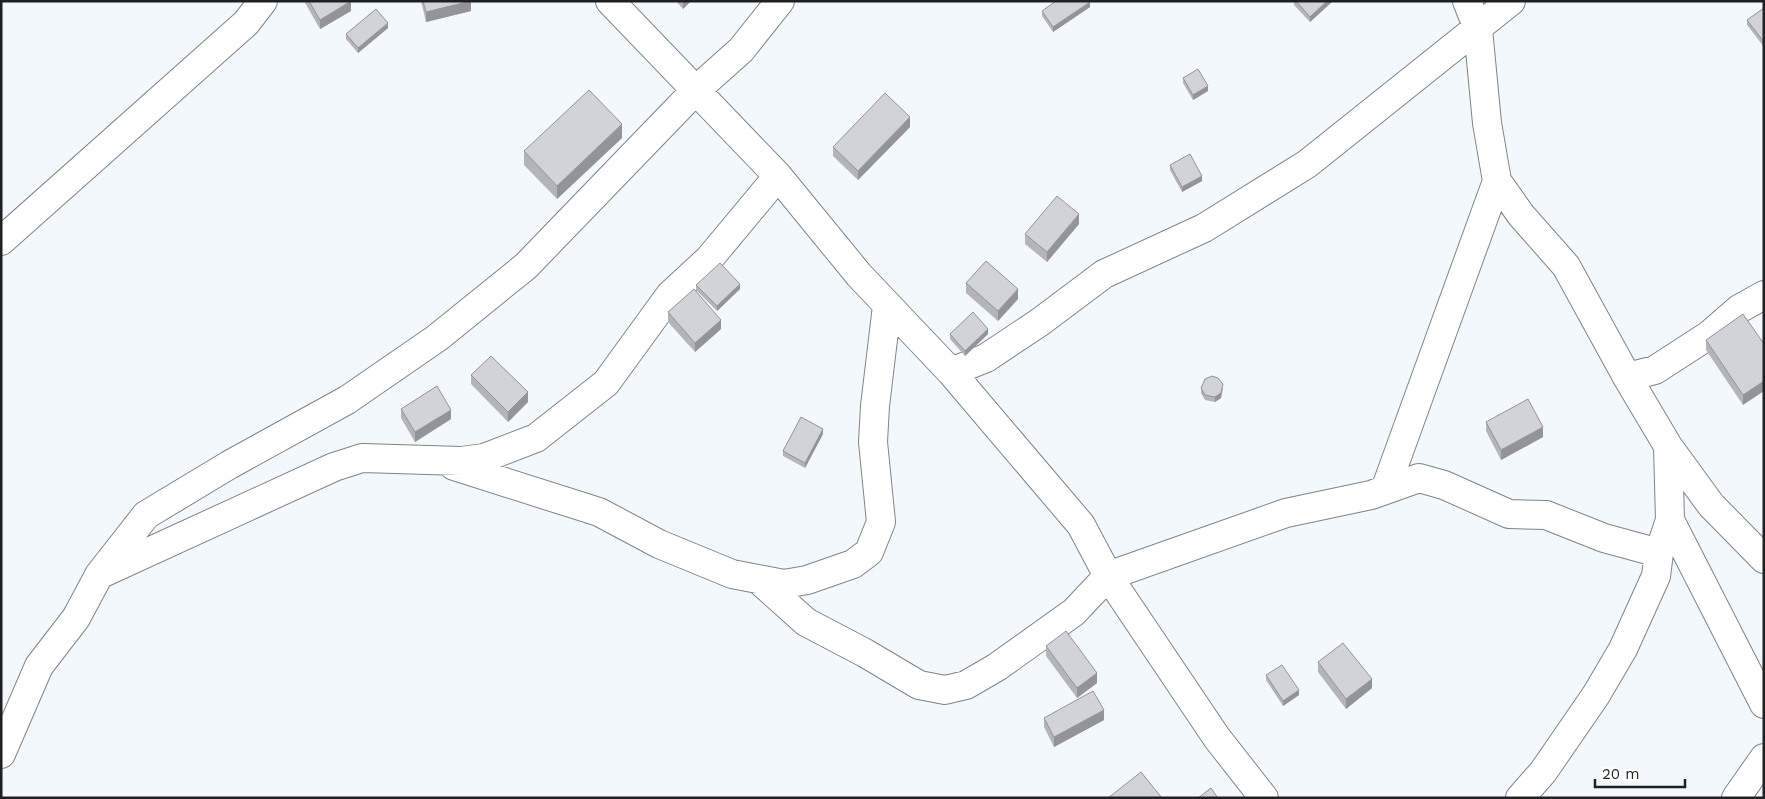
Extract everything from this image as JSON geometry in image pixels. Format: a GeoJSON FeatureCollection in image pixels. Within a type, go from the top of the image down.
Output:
{"type":"FeatureCollection","features":[{"type":"Feature","properties":{"kind":"street"},"geometry":{"type":"LineString","coordinates":[[1,241],[246,23],[264,1]]}},
{"type":"Feature","properties":{"kind":"street"},"geometry":{"type":"LineString","coordinates":[[608,1],[778,176],[886,306],[951,372],[1081,525],[1108,576],[1217,738],[1264,798]]}},
{"type":"Feature","properties":{"kind":"street"},"geometry":{"type":"LineString","coordinates":[[1,754],[39,666],[76,618],[98,575],[146,516],[229,465],[347,400],[437,338],[526,266],[695,92],[741,50],[780,1]]}},
{"type":"Feature","properties":{"kind":"street"},"geometry":{"type":"LineString","coordinates":[[1466,1],[1478,29],[1488,123],[1497,181],[1521,215],[1566,266],[1627,377],[1668,446],[1711,504],[1764,558]]}},
{"type":"Feature","properties":{"kind":"street"},"geometry":{"type":"LineString","coordinates":[[951,372],[986,358],[1040,322],[1104,274],[1204,228],[1307,164],[1512,1]]}},
{"type":"Feature","properties":{"kind":"street"},"geometry":{"type":"LineString","coordinates":[[98,575],[334,467],[362,458],[436,460],[484,458],[536,438],[606,383],[670,295],[710,259],[778,176]]}},
{"type":"Feature","properties":{"kind":"street"},"geometry":{"type":"LineString","coordinates":[[1385,490],[1497,181]]}},
{"type":"Feature","properties":{"kind":"street"},"geometry":{"type":"LineString","coordinates":[[1627,377],[1655,370],[1716,329],[1739,309],[1764,295]]}},
{"type":"Feature","properties":{"kind":"street"},"geometry":{"type":"LineString","coordinates":[[436,460],[599,512],[659,544],[732,574],[784,584],[807,580],[853,564],[868,552],[881,522],[873,442],[874,406],[886,306]]}},
{"type":"Feature","properties":{"kind":"street"},"geometry":{"type":"LineString","coordinates":[[1520,798],[1543,772],[1596,696],[1623,649],[1656,576],[1659,553],[1670,520],[1668,446]]}},
{"type":"Feature","properties":{"kind":"street"},"geometry":{"type":"LineString","coordinates":[[759,580],[806,622],[865,653],[919,685],[945,690],[966,685],[997,666],[1074,612],[1108,576],[1286,513],[1385,490],[1419,478],[1444,485],[1509,514],[1546,515],[1604,538],[1659,553]]}},
{"type":"Feature","properties":{"kind":"street"},"geometry":{"type":"LineString","coordinates":[[1670,520],[1764,704]]}},
{"type":"Feature","properties":{"kind":"street"},"geometry":{"type":"LineString","coordinates":[[1736,798],[1764,758]]}},
{"type":"Feature","properties":{"kind":"building"},"geometry":{"type":"Polygon","coordinates":[[[309,1],[351,1],[320,20],[309,1]]]}},
{"type":"Feature","properties":{"kind":"building"},"geometry":{"type":"Polygon","coordinates":[[[423,1],[471,1],[426,12],[423,1]]]}},
{"type":"Feature","properties":{"kind":"building"},"geometry":{"type":"Polygon","coordinates":[[[1056,1],[1090,2],[1053,27],[1042,11],[1056,1]]]}},
{"type":"Feature","properties":{"kind":"building"},"geometry":{"type":"Polygon","coordinates":[[[1296,1],[1327,1],[1310,17],[1296,1]]]}},
{"type":"Feature","properties":{"kind":"building"},"geometry":{"type":"Polygon","coordinates":[[[1764,8],[1764,42],[1747,20],[1764,8]]]}},
{"type":"Feature","properties":{"kind":"building"},"geometry":{"type":"Polygon","coordinates":[[[376,9],[388,23],[358,48],[346,34],[376,9]]]}},
{"type":"Feature","properties":{"kind":"building"},"geometry":{"type":"Polygon","coordinates":[[[1198,69],[1208,86],[1193,95],[1183,78],[1198,69]]]}},
{"type":"Feature","properties":{"kind":"building"},"geometry":{"type":"Polygon","coordinates":[[[589,90],[622,124],[557,186],[524,151],[589,90]]]}},
{"type":"Feature","properties":{"kind":"building"},"geometry":{"type":"Polygon","coordinates":[[[885,93],[910,117],[858,171],[833,147],[885,93]]]}},
{"type":"Feature","properties":{"kind":"building"},"geometry":{"type":"Polygon","coordinates":[[[1190,154],[1202,176],[1182,187],[1170,165],[1190,154]]]}},
{"type":"Feature","properties":{"kind":"building"},"geometry":{"type":"Polygon","coordinates":[[[1057,196],[1079,214],[1047,252],[1025,234],[1057,196]]]}},
{"type":"Feature","properties":{"kind":"building"},"geometry":{"type":"Polygon","coordinates":[[[986,261],[1018,289],[998,311],[966,283],[986,261]]]}},
{"type":"Feature","properties":{"kind":"building"},"geometry":{"type":"Polygon","coordinates":[[[720,263],[740,284],[717,306],[696,285],[720,263]]]}},
{"type":"Feature","properties":{"kind":"building"},"geometry":{"type":"Polygon","coordinates":[[[694,289],[721,320],[695,343],[668,312],[694,289]]]}},
{"type":"Feature","properties":{"kind":"building"},"geometry":{"type":"Polygon","coordinates":[[[973,312],[988,329],[965,351],[950,334],[973,312]]]}},
{"type":"Feature","properties":{"kind":"building"},"geometry":{"type":"Polygon","coordinates":[[[1743,314],[1764,344],[1764,381],[1743,395],[1706,340],[1743,314]]]}},
{"type":"Feature","properties":{"kind":"building"},"geometry":{"type":"Polygon","coordinates":[[[491,356],[528,392],[508,412],[471,375],[491,356]]]}},
{"type":"Feature","properties":{"kind":"building"},"geometry":{"type":"Polygon","coordinates":[[[1212,376],[1218,378],[1223,384],[1221,393],[1215,397],[1205,395],[1201,388],[1205,379],[1212,376]]]}},
{"type":"Feature","properties":{"kind":"building"},"geometry":{"type":"Polygon","coordinates":[[[437,386],[451,410],[415,432],[401,409],[437,386]]]}},
{"type":"Feature","properties":{"kind":"building"},"geometry":{"type":"Polygon","coordinates":[[[1528,399],[1543,427],[1501,450],[1486,422],[1528,399]]]}},
{"type":"Feature","properties":{"kind":"building"},"geometry":{"type":"Polygon","coordinates":[[[801,417],[823,429],[805,463],[783,451],[801,417]]]}},
{"type":"Feature","properties":{"kind":"building"},"geometry":{"type":"Polygon","coordinates":[[[1066,631],[1097,673],[1077,688],[1046,646],[1066,631]]]}},
{"type":"Feature","properties":{"kind":"building"},"geometry":{"type":"Polygon","coordinates":[[[1343,643],[1372,679],[1346,699],[1318,662],[1343,643]]]}},
{"type":"Feature","properties":{"kind":"building"},"geometry":{"type":"Polygon","coordinates":[[[1282,665],[1299,690],[1283,701],[1266,675],[1282,665]]]}},
{"type":"Feature","properties":{"kind":"building"},"geometry":{"type":"Polygon","coordinates":[[[1093,691],[1104,710],[1054,737],[1044,718],[1093,691]]]}},
{"type":"Feature","properties":{"kind":"building"},"geometry":{"type":"Polygon","coordinates":[[[1141,772],[1162,798],[1108,798],[1141,772]]]}},
{"type":"Feature","properties":{"kind":"building"},"geometry":{"type":"Polygon","coordinates":[[[1211,788],[1218,798],[1198,798],[1211,788]]]}}]}
